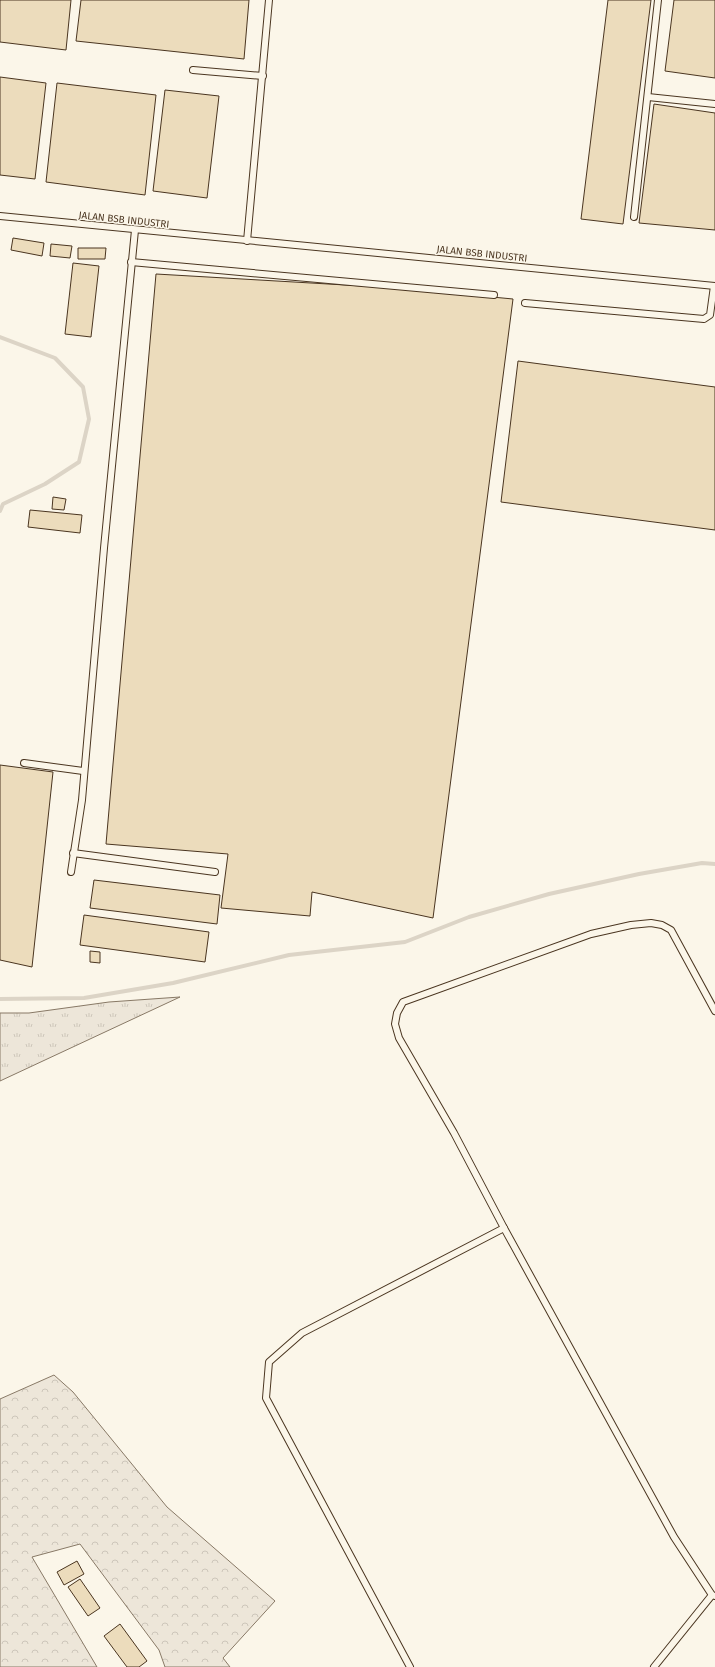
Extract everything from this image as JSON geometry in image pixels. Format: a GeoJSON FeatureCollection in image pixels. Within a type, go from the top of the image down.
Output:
{"type":"FeatureCollection","features":[{"type":"Feature","properties":{"kind":"lane"},"geometry":{"type":"LineString","coordinates":[[247,240],[269,0]]}},
{"type":"Feature","properties":{"kind":"lane"},"geometry":{"type":"LineString","coordinates":[[634,217],[658,0]]}},
{"type":"Feature","properties":{"kind":"lane"},"geometry":{"type":"LineString","coordinates":[[194,70],[263,76]]}},
{"type":"Feature","properties":{"kind":"lane"},"geometry":{"type":"LineString","coordinates":[[648,97],[715,104]]}},
{"type":"Feature","properties":{"kind":"lane","name":"JALAN BSB INDUSTRI"},"geometry":{"type":"LineString","coordinates":[[0,216],[714,286]]}},
{"type":"Feature","properties":{"kind":"lane"},"geometry":{"type":"LineString","coordinates":[[71,872],[82,800],[83,771],[135,230]]}},
{"type":"Feature","properties":{"kind":"lane"},"geometry":{"type":"LineString","coordinates":[[131,262],[494,295]]}},
{"type":"Feature","properties":{"kind":"lane"},"geometry":{"type":"LineString","coordinates":[[525,303],[704,319],[710,315],[714,286]]}},
{"type":"Feature","properties":{"kind":"lane"},"geometry":{"type":"LineString","coordinates":[[24,763],[83,771]]}},
{"type":"Feature","properties":{"kind":"lane"},"geometry":{"type":"LineString","coordinates":[[73,854],[214,872]]}},
{"type":"Feature","properties":{"kind":"lane"},"geometry":{"type":"LineString","coordinates":[[654,1667],[714,1595],[674,1537],[454,1134],[399,1038],[395,1024],[397,1012],[404,1002],[591,934],[631,925],[651,923],[662,925],[671,930],[715,1011]]}},
{"type":"Feature","properties":{"kind":"lane"},"geometry":{"type":"LineString","coordinates":[[410,1667],[266,1398],[269,1362],[302,1334],[504,1228]]}},
{"type":"Feature","properties":{"kind":"green space"},"geometry":{"type":"Polygon","coordinates":[[[180,997],[0,1081],[0,1013],[29,1013],[109,1002],[180,997]]]}},
{"type":"Feature","properties":{"kind":"green space"},"geometry":{"type":"Polygon","coordinates":[[[54,1375],[73,1392],[167,1507],[275,1601],[223,1658],[230,1667],[165,1667],[159,1650],[80,1544],[32,1557],[97,1667],[0,1667],[0,1399],[54,1375]]]}},
{"type":"Feature","properties":{"kind":"building"},"geometry":{"type":"Polygon","coordinates":[[[0,0],[71,0],[66,50],[0,42],[0,0]]]}},
{"type":"Feature","properties":{"kind":"building"},"geometry":{"type":"Polygon","coordinates":[[[81,0],[249,0],[244,59],[76,41],[81,0]]]}},
{"type":"Feature","properties":{"kind":"building"},"geometry":{"type":"Polygon","coordinates":[[[608,0],[651,0],[623,224],[581,219],[608,0]]]}},
{"type":"Feature","properties":{"kind":"building"},"geometry":{"type":"Polygon","coordinates":[[[674,0],[715,0],[715,78],[665,71],[674,0]]]}},
{"type":"Feature","properties":{"kind":"building"},"geometry":{"type":"Polygon","coordinates":[[[0,77],[46,83],[35,179],[0,175],[0,77]]]}},
{"type":"Feature","properties":{"kind":"building"},"geometry":{"type":"Polygon","coordinates":[[[57,83],[156,95],[145,195],[46,182],[57,83]]]}},
{"type":"Feature","properties":{"kind":"building"},"geometry":{"type":"Polygon","coordinates":[[[165,90],[219,96],[207,198],[153,191],[165,90]]]}},
{"type":"Feature","properties":{"kind":"building"},"geometry":{"type":"Polygon","coordinates":[[[654,104],[715,113],[715,230],[639,223],[654,104]]]}},
{"type":"Feature","properties":{"kind":"building"},"geometry":{"type":"Polygon","coordinates":[[[13,238],[44,243],[42,256],[11,250],[13,238]]]}},
{"type":"Feature","properties":{"kind":"building"},"geometry":{"type":"Polygon","coordinates":[[[51,244],[72,246],[70,258],[50,256],[51,244]]]}},
{"type":"Feature","properties":{"kind":"building"},"geometry":{"type":"Polygon","coordinates":[[[78,248],[106,248],[105,259],[78,259],[78,248]]]}},
{"type":"Feature","properties":{"kind":"building"},"geometry":{"type":"Polygon","coordinates":[[[73,263],[99,266],[91,337],[65,334],[73,263]]]}},
{"type":"Feature","properties":{"kind":"building"},"geometry":{"type":"Polygon","coordinates":[[[156,274],[397,288],[513,299],[433,918],[312,892],[310,916],[221,908],[228,854],[106,844],[156,274]]]}},
{"type":"Feature","properties":{"kind":"building"},"geometry":{"type":"Polygon","coordinates":[[[518,361],[715,387],[715,530],[501,502],[518,361]]]}},
{"type":"Feature","properties":{"kind":"building"},"geometry":{"type":"Polygon","coordinates":[[[53,497],[66,499],[64,510],[52,509],[53,497]]]}},
{"type":"Feature","properties":{"kind":"building"},"geometry":{"type":"Polygon","coordinates":[[[30,510],[82,515],[80,533],[28,527],[30,510]]]}},
{"type":"Feature","properties":{"kind":"building"},"geometry":{"type":"Polygon","coordinates":[[[0,765],[53,772],[32,967],[0,960],[0,765]]]}},
{"type":"Feature","properties":{"kind":"building"},"geometry":{"type":"Polygon","coordinates":[[[94,880],[220,895],[217,924],[90,908],[94,880]]]}},
{"type":"Feature","properties":{"kind":"building"},"geometry":{"type":"Polygon","coordinates":[[[84,915],[209,932],[205,962],[80,945],[84,915]]]}},
{"type":"Feature","properties":{"kind":"building"},"geometry":{"type":"Polygon","coordinates":[[[90,951],[100,952],[100,963],[90,962],[90,951]]]}},
{"type":"Feature","properties":{"kind":"building"},"geometry":{"type":"Polygon","coordinates":[[[77,1561],[84,1574],[64,1585],[57,1572],[77,1561]]]}},
{"type":"Feature","properties":{"kind":"building"},"geometry":{"type":"Polygon","coordinates":[[[80,1579],[100,1608],[88,1616],[68,1587],[80,1579]]]}},
{"type":"Feature","properties":{"kind":"building"},"geometry":{"type":"Polygon","coordinates":[[[120,1624],[147,1661],[139,1667],[127,1667],[104,1636],[120,1624]]]}},
{"type":"Feature","properties":{"kind":"waterway"},"geometry":{"type":"LineString","coordinates":[[0,337],[55,358],[83,387],[89,419],[79,462],[45,484],[3,504],[0,511]]}},
{"type":"Feature","properties":{"kind":"waterway"},"geometry":{"type":"LineString","coordinates":[[0,999],[84,998],[173,983],[289,955],[405,942],[469,917],[549,894],[639,874],[702,863],[715,864]]}}]}
